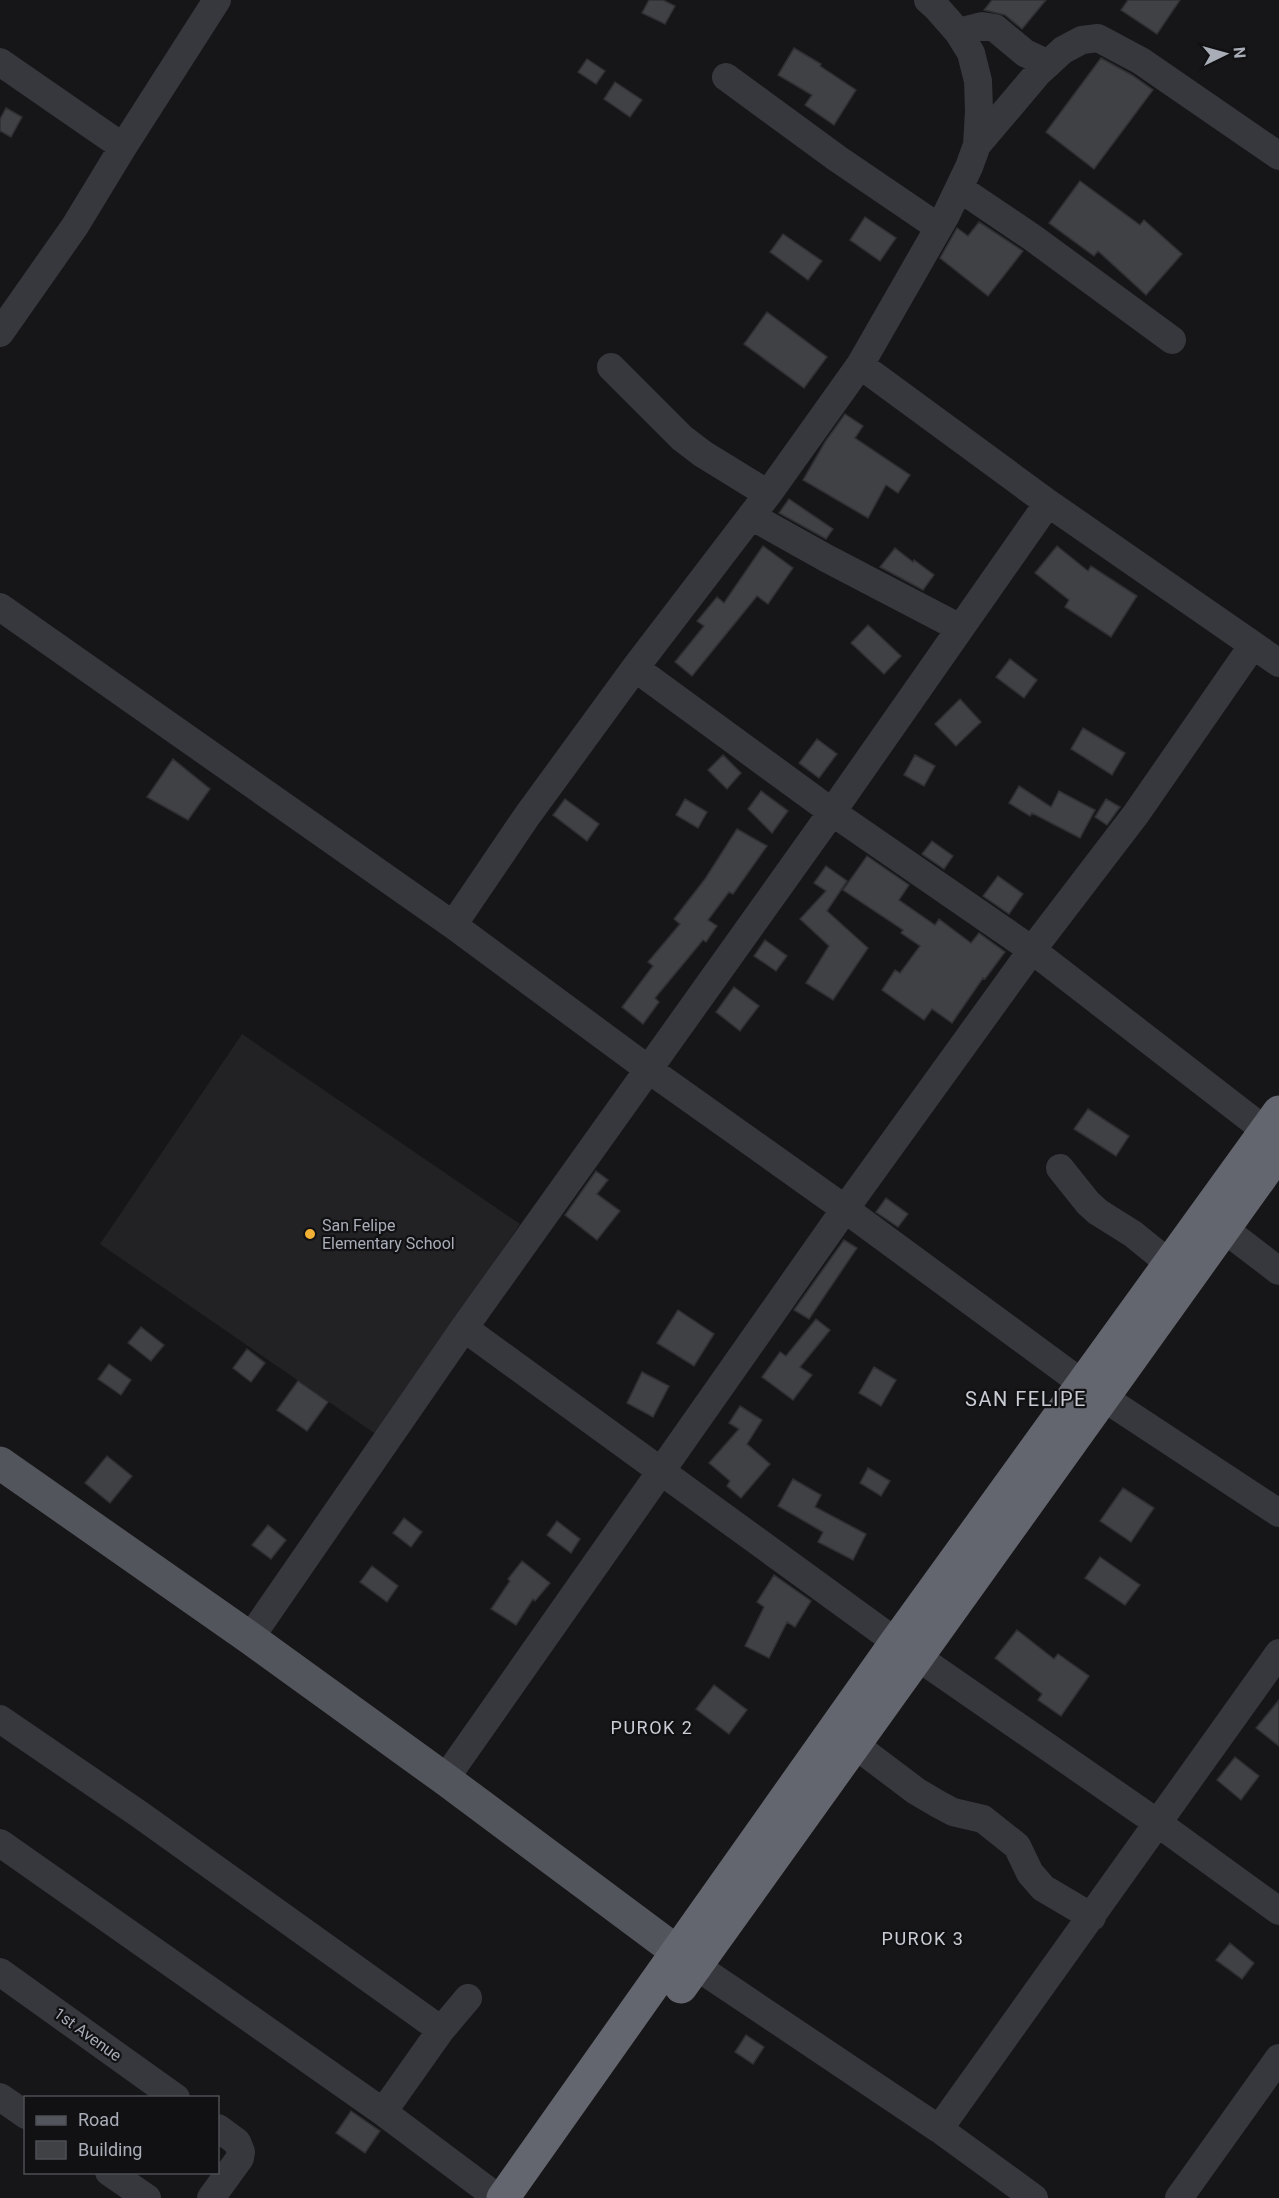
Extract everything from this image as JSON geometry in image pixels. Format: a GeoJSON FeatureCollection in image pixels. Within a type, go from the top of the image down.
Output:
{"type":"FeatureCollection","features":[{"type":"Feature","properties":{"kind":"highway"},"geometry":{"type":"LineString","coordinates":[[531,2198],[687,1960],[1214,1222],[1275,1131]]}},
{"type":"Feature","properties":{"kind":"highway"},"geometry":{"type":"LineString","coordinates":[[1093,1390],[1170,1264],[1214,1222]]}},
{"type":"Feature","properties":{"kind":"highway"},"geometry":{"type":"LineString","coordinates":[[503,2198],[855,1745],[907,1649]]}},
{"type":"Feature","properties":{"kind":"main road"},"geometry":{"type":"LineString","coordinates":[[0,1463],[250,1638],[445,1779],[687,1960]]}},
{"type":"Feature","properties":{"kind":"street"},"geometry":{"type":"LineString","coordinates":[[0,333],[75,226],[217,0]]}},
{"type":"Feature","properties":{"kind":"street"},"geometry":{"type":"LineString","coordinates":[[927,0],[958,32],[971,53],[978,81],[977,145]]}},
{"type":"Feature","properties":{"kind":"street"},"geometry":{"type":"LineString","coordinates":[[958,32],[982,26],[994,28],[1025,53],[1048,64]]}},
{"type":"Feature","properties":{"kind":"street"},"geometry":{"type":"LineString","coordinates":[[453,925],[527,816],[634,668],[768,494],[860,365],[959,188],[977,145],[1063,50],[1082,40],[1098,38],[1141,61],[1279,156]]}},
{"type":"Feature","properties":{"kind":"street"},"geometry":{"type":"LineString","coordinates":[[0,62],[123,147]]}},
{"type":"Feature","properties":{"kind":"street"},"geometry":{"type":"LineString","coordinates":[[726,77],[838,159],[938,227]]}},
{"type":"Feature","properties":{"kind":"street"},"geometry":{"type":"LineString","coordinates":[[959,188],[1033,238],[1172,340]]}},
{"type":"Feature","properties":{"kind":"street"},"geometry":{"type":"LineString","coordinates":[[860,365],[1048,503],[1279,663]]}},
{"type":"Feature","properties":{"kind":"street"},"geometry":{"type":"LineString","coordinates":[[611,367],[682,438],[703,454],[768,494]]}},
{"type":"Feature","properties":{"kind":"street"},"geometry":{"type":"LineString","coordinates":[[250,1638],[464,1328],[832,812],[1048,503]]}},
{"type":"Feature","properties":{"kind":"street"},"geometry":{"type":"LineString","coordinates":[[751,516],[960,628]]}},
{"type":"Feature","properties":{"kind":"street"},"geometry":{"type":"LineString","coordinates":[[0,607],[453,925],[648,1070],[845,1209],[1093,1390],[1279,1513]]}},
{"type":"Feature","properties":{"kind":"street"},"geometry":{"type":"LineString","coordinates":[[445,1779],[845,1209],[1032,950],[1136,814],[1253,645]]}},
{"type":"Feature","properties":{"kind":"street"},"geometry":{"type":"LineString","coordinates":[[634,668],[832,812],[1032,950],[1275,1131]]}},
{"type":"Feature","properties":{"kind":"street"},"geometry":{"type":"LineString","coordinates":[[1060,1168],[1098,1212],[1133,1234],[1170,1264]]}},
{"type":"Feature","properties":{"kind":"street"},"geometry":{"type":"LineString","coordinates":[[1214,1222],[1279,1271]]}},
{"type":"Feature","properties":{"kind":"street"},"geometry":{"type":"LineString","coordinates":[[464,1328],[907,1649],[1159,1824],[1279,1911]]}},
{"type":"Feature","properties":{"kind":"street"},"geometry":{"type":"LineString","coordinates":[[939,2129],[1279,1653]]}},
{"type":"Feature","properties":{"kind":"street"},"geometry":{"type":"LineString","coordinates":[[0,1719],[139,1814],[441,2030]]}},
{"type":"Feature","properties":{"kind":"street"},"geometry":{"type":"LineString","coordinates":[[855,1745],[916,1791],[938,1804],[953,1812],[983,1819],[1017,1846],[1030,1873],[1043,1888],[1092,1917]]}},
{"type":"Feature","properties":{"kind":"street"},"geometry":{"type":"LineString","coordinates":[[0,1843],[383,2112],[498,2198]]}},
{"type":"Feature","properties":{"kind":"street"},"geometry":{"type":"LineString","coordinates":[[687,1960],[939,2129],[1034,2198]]}},
{"type":"Feature","properties":{"kind":"street","name":"1st Avenue"},"geometry":{"type":"LineString","coordinates":[[0,1972],[175,2096]]}},
{"type":"Feature","properties":{"kind":"street"},"geometry":{"type":"LineString","coordinates":[[383,2112],[441,2030],[468,1998]]}},
{"type":"Feature","properties":{"kind":"street"},"geometry":{"type":"LineString","coordinates":[[1179,2198],[1279,2058]]}},
{"type":"Feature","properties":{"kind":"street"},"geometry":{"type":"LineString","coordinates":[[0,2097],[24,2114]]}},
{"type":"Feature","properties":{"kind":"street"},"geometry":{"type":"LineString","coordinates":[[211,2198],[240,2158],[241,2152],[237,2142],[219,2129]]}},
{"type":"Feature","properties":{"kind":"street"},"geometry":{"type":"LineString","coordinates":[[113,2174],[147,2198]]}},
{"type":"Feature","properties":{"kind":"shaded area","name":"San Felipe Elementary School"},"geometry":{"type":"Polygon","coordinates":[[[242,1034],[520,1224],[377,1435],[100,1244],[242,1034]]]}},
{"type":"Feature","properties":{"kind":"building"},"geometry":{"type":"Polygon","coordinates":[[[649,0],[663,0],[675,6],[665,24],[642,13],[649,0]]]}},
{"type":"Feature","properties":{"kind":"building"},"geometry":{"type":"Polygon","coordinates":[[[992,0],[1046,0],[1022,29],[1005,15],[984,10],[992,0]]]}},
{"type":"Feature","properties":{"kind":"building"},"geometry":{"type":"Polygon","coordinates":[[[1128,0],[1180,0],[1157,34],[1121,10],[1128,0]]]}},
{"type":"Feature","properties":{"kind":"building"},"geometry":{"type":"Polygon","coordinates":[[[794,48],[821,64],[820,66],[856,90],[834,125],[805,105],[812,95],[778,75],[794,48]]]}},
{"type":"Feature","properties":{"kind":"building"},"geometry":{"type":"Polygon","coordinates":[[[1101,58],[1153,90],[1094,169],[1046,132],[1101,58]]]}},
{"type":"Feature","properties":{"kind":"building"},"geometry":{"type":"Polygon","coordinates":[[[587,59],[605,71],[596,84],[578,72],[587,59]]]}},
{"type":"Feature","properties":{"kind":"building"},"geometry":{"type":"Polygon","coordinates":[[[615,82],[642,100],[630,117],[604,99],[615,82]]]}},
{"type":"Feature","properties":{"kind":"building"},"geometry":{"type":"Polygon","coordinates":[[[6,108],[22,117],[11,137],[0,131],[0,119],[6,108]]]}},
{"type":"Feature","properties":{"kind":"building"},"geometry":{"type":"Polygon","coordinates":[[[1080,181],[1140,225],[1144,220],[1182,254],[1146,295],[1098,251],[1094,256],[1049,223],[1080,181]]]}},
{"type":"Feature","properties":{"kind":"building"},"geometry":{"type":"Polygon","coordinates":[[[865,217],[896,238],[880,261],[850,240],[865,217]]]}},
{"type":"Feature","properties":{"kind":"building"},"geometry":{"type":"Polygon","coordinates":[[[979,222],[1023,251],[988,296],[940,258],[957,228],[968,236],[979,222]]]}},
{"type":"Feature","properties":{"kind":"building"},"geometry":{"type":"Polygon","coordinates":[[[783,234],[822,261],[808,280],[770,252],[783,234]]]}},
{"type":"Feature","properties":{"kind":"building"},"geometry":{"type":"Polygon","coordinates":[[[767,312],[827,357],[804,388],[744,344],[767,312]]]}},
{"type":"Feature","properties":{"kind":"building"},"geometry":{"type":"Polygon","coordinates":[[[845,414],[863,426],[855,438],[910,475],[898,493],[886,485],[868,518],[803,480],[825,442],[845,414]]]}},
{"type":"Feature","properties":{"kind":"building"},"geometry":{"type":"Polygon","coordinates":[[[789,499],[833,529],[826,539],[779,513],[789,499]]]}},
{"type":"Feature","properties":{"kind":"building"},"geometry":{"type":"Polygon","coordinates":[[[763,546],[793,568],[768,604],[757,596],[692,676],[675,662],[704,626],[697,621],[717,597],[724,603],[763,546]]]}},
{"type":"Feature","properties":{"kind":"building"},"geometry":{"type":"Polygon","coordinates":[[[1057,546],[1088,571],[1091,566],[1137,596],[1111,637],[1065,607],[1069,600],[1035,573],[1057,546]]]}},
{"type":"Feature","properties":{"kind":"building"},"geometry":{"type":"Polygon","coordinates":[[[895,548],[934,575],[923,590],[880,567],[895,548]]]}},
{"type":"Feature","properties":{"kind":"building"},"geometry":{"type":"Polygon","coordinates":[[[868,625],[901,656],[884,674],[851,643],[868,625]]]}},
{"type":"Feature","properties":{"kind":"building"},"geometry":{"type":"Polygon","coordinates":[[[1010,659],[1037,680],[1024,698],[996,677],[1010,659]]]}},
{"type":"Feature","properties":{"kind":"building"},"geometry":{"type":"Polygon","coordinates":[[[960,699],[981,722],[956,746],[935,724],[960,699]]]}},
{"type":"Feature","properties":{"kind":"building"},"geometry":{"type":"Polygon","coordinates":[[[1083,728],[1125,753],[1112,775],[1071,749],[1083,728]]]}},
{"type":"Feature","properties":{"kind":"building"},"geometry":{"type":"Polygon","coordinates":[[[817,739],[837,754],[819,778],[799,763],[817,739]]]}},
{"type":"Feature","properties":{"kind":"building"},"geometry":{"type":"Polygon","coordinates":[[[723,755],[741,773],[727,789],[708,770],[723,755]]]}},
{"type":"Feature","properties":{"kind":"building"},"geometry":{"type":"Polygon","coordinates":[[[915,755],[935,766],[924,786],[904,775],[915,755]]]}},
{"type":"Feature","properties":{"kind":"building"},"geometry":{"type":"Polygon","coordinates":[[[173,759],[210,789],[188,820],[147,797],[173,759]]]}},
{"type":"Feature","properties":{"kind":"building"},"geometry":{"type":"Polygon","coordinates":[[[1019,786],[1051,807],[1059,791],[1095,810],[1080,838],[1032,813],[1030,816],[1009,803],[1019,786]]]}},
{"type":"Feature","properties":{"kind":"building"},"geometry":{"type":"Polygon","coordinates":[[[761,791],[788,811],[772,833],[748,809],[761,791]]]}},
{"type":"Feature","properties":{"kind":"building"},"geometry":{"type":"Polygon","coordinates":[[[565,799],[599,824],[587,841],[553,815],[565,799]]]}},
{"type":"Feature","properties":{"kind":"building"},"geometry":{"type":"Polygon","coordinates":[[[685,799],[707,812],[698,828],[676,815],[685,799]]]}},
{"type":"Feature","properties":{"kind":"building"},"geometry":{"type":"Polygon","coordinates":[[[1106,799],[1120,807],[1107,825],[1095,817],[1106,799]]]}},
{"type":"Feature","properties":{"kind":"building"},"geometry":{"type":"Polygon","coordinates":[[[737,829],[767,846],[733,894],[729,892],[708,920],[717,926],[706,942],[703,940],[655,998],[659,1002],[643,1024],[622,1007],[653,966],[648,962],[680,924],[674,919],[705,879],[737,829]]]}},
{"type":"Feature","properties":{"kind":"building"},"geometry":{"type":"Polygon","coordinates":[[[932,841],[953,856],[944,869],[922,854],[932,841]]]}},
{"type":"Feature","properties":{"kind":"building"},"geometry":{"type":"Polygon","coordinates":[[[867,856],[909,885],[899,900],[935,925],[939,919],[971,943],[979,933],[1005,952],[985,979],[983,978],[952,1023],[932,1009],[924,1020],[882,990],[895,970],[900,973],[920,946],[901,933],[903,930],[843,890],[867,856]]]}},
{"type":"Feature","properties":{"kind":"building"},"geometry":{"type":"Polygon","coordinates":[[[826,866],[847,881],[827,911],[868,948],[833,1000],[806,983],[829,946],[800,919],[826,891],[814,883],[826,866]]]}},
{"type":"Feature","properties":{"kind":"building"},"geometry":{"type":"Polygon","coordinates":[[[998,876],[1023,894],[1009,914],[983,896],[998,876]]]}},
{"type":"Feature","properties":{"kind":"building"},"geometry":{"type":"Polygon","coordinates":[[[765,940],[787,956],[776,971],[754,956],[765,940]]]}},
{"type":"Feature","properties":{"kind":"building"},"geometry":{"type":"Polygon","coordinates":[[[734,987],[759,1006],[740,1031],[716,1012],[734,987]]]}},
{"type":"Feature","properties":{"kind":"building"},"geometry":{"type":"Polygon","coordinates":[[[1088,1109],[1129,1136],[1116,1156],[1074,1129],[1088,1109]]]}},
{"type":"Feature","properties":{"kind":"building"},"geometry":{"type":"Polygon","coordinates":[[[596,1171],[608,1180],[597,1194],[620,1211],[597,1240],[565,1215],[596,1171]]]}},
{"type":"Feature","properties":{"kind":"building"},"geometry":{"type":"Polygon","coordinates":[[[886,1198],[908,1214],[898,1227],[876,1212],[886,1198]]]}},
{"type":"Feature","properties":{"kind":"building"},"geometry":{"type":"Polygon","coordinates":[[[844,1240],[857,1248],[809,1319],[794,1310],[844,1240]]]}},
{"type":"Feature","properties":{"kind":"building"},"geometry":{"type":"Polygon","coordinates":[[[678,1310],[714,1334],[694,1366],[657,1343],[678,1310]]]}},
{"type":"Feature","properties":{"kind":"building"},"geometry":{"type":"Polygon","coordinates":[[[816,1319],[830,1330],[800,1367],[812,1375],[793,1400],[762,1377],[780,1352],[786,1356],[816,1319]]]}},
{"type":"Feature","properties":{"kind":"building"},"geometry":{"type":"Polygon","coordinates":[[[141,1327],[164,1345],[151,1361],[128,1343],[141,1327]]]}},
{"type":"Feature","properties":{"kind":"building"},"geometry":{"type":"Polygon","coordinates":[[[247,1349],[265,1363],[251,1382],[233,1368],[247,1349]]]}},
{"type":"Feature","properties":{"kind":"building"},"geometry":{"type":"Polygon","coordinates":[[[109,1364],[131,1380],[121,1395],[98,1379],[109,1364]]]}},
{"type":"Feature","properties":{"kind":"building"},"geometry":{"type":"Polygon","coordinates":[[[874,1367],[896,1380],[881,1406],[859,1393],[874,1367]]]}},
{"type":"Feature","properties":{"kind":"building"},"geometry":{"type":"Polygon","coordinates":[[[642,1372],[669,1386],[653,1417],[627,1403],[642,1372]]]}},
{"type":"Feature","properties":{"kind":"building"},"geometry":{"type":"Polygon","coordinates":[[[298,1381],[328,1402],[307,1431],[277,1410],[298,1381]]]}},
{"type":"Feature","properties":{"kind":"building"},"geometry":{"type":"Polygon","coordinates":[[[740,1406],[762,1420],[747,1444],[770,1464],[741,1498],[727,1486],[730,1481],[709,1463],[739,1429],[729,1423],[740,1406]]]}},
{"type":"Feature","properties":{"kind":"building"},"geometry":{"type":"Polygon","coordinates":[[[107,1456],[132,1476],[110,1503],[85,1483],[107,1456]]]}},
{"type":"Feature","properties":{"kind":"building"},"geometry":{"type":"Polygon","coordinates":[[[868,1468],[890,1481],[881,1496],[860,1483],[868,1468]]]}},
{"type":"Feature","properties":{"kind":"building"},"geometry":{"type":"Polygon","coordinates":[[[793,1479],[821,1495],[815,1507],[866,1534],[853,1560],[818,1542],[823,1532],[778,1506],[793,1479]]]}},
{"type":"Feature","properties":{"kind":"building"},"geometry":{"type":"Polygon","coordinates":[[[1123,1488],[1154,1508],[1131,1542],[1100,1521],[1123,1488]]]}},
{"type":"Feature","properties":{"kind":"building"},"geometry":{"type":"Polygon","coordinates":[[[404,1518],[422,1532],[411,1547],[393,1533],[404,1518]]]}},
{"type":"Feature","properties":{"kind":"building"},"geometry":{"type":"Polygon","coordinates":[[[557,1521],[580,1539],[571,1553],[547,1535],[557,1521]]]}},
{"type":"Feature","properties":{"kind":"building"},"geometry":{"type":"Polygon","coordinates":[[[268,1525],[286,1540],[271,1559],[252,1545],[268,1525]]]}},
{"type":"Feature","properties":{"kind":"building"},"geometry":{"type":"Polygon","coordinates":[[[1100,1557],[1140,1585],[1125,1605],[1085,1578],[1100,1557]]]}},
{"type":"Feature","properties":{"kind":"building"},"geometry":{"type":"Polygon","coordinates":[[[522,1561],[550,1583],[535,1601],[533,1599],[516,1625],[491,1609],[510,1581],[508,1579],[522,1561]]]}},
{"type":"Feature","properties":{"kind":"building"},"geometry":{"type":"Polygon","coordinates":[[[372,1566],[398,1586],[387,1602],[360,1582],[372,1566]]]}},
{"type":"Feature","properties":{"kind":"building"},"geometry":{"type":"Polygon","coordinates":[[[774,1575],[811,1601],[795,1627],[787,1622],[769,1658],[745,1646],[764,1607],[757,1602],[774,1575]]]}},
{"type":"Feature","properties":{"kind":"building"},"geometry":{"type":"Polygon","coordinates":[[[1017,1630],[1054,1659],[1058,1654],[1089,1676],[1061,1716],[1038,1700],[1042,1694],[995,1658],[1017,1630]]]}},
{"type":"Feature","properties":{"kind":"building"},"geometry":{"type":"Polygon","coordinates":[[[714,1685],[747,1710],[729,1734],[696,1709],[714,1685]]]}},
{"type":"Feature","properties":{"kind":"building"},"geometry":{"type":"Polygon","coordinates":[[[1279,1700],[1279,1746],[1256,1728],[1279,1700]]]}},
{"type":"Feature","properties":{"kind":"building"},"geometry":{"type":"Polygon","coordinates":[[[1235,1757],[1259,1776],[1241,1800],[1217,1780],[1235,1757]]]}},
{"type":"Feature","properties":{"kind":"building"},"geometry":{"type":"Polygon","coordinates":[[[1230,1943],[1254,1963],[1242,1979],[1216,1960],[1230,1943]]]}},
{"type":"Feature","properties":{"kind":"building"},"geometry":{"type":"Polygon","coordinates":[[[746,2035],[764,2047],[753,2064],[735,2052],[746,2035]]]}},
{"type":"Feature","properties":{"kind":"building"},"geometry":{"type":"Polygon","coordinates":[[[351,2111],[380,2131],[365,2153],[336,2133],[351,2111]]]}},
{"type":"Feature","properties":{"kind":"place","name":"San Felipe Elementary School"},"geometry":{"type":"Point","coordinates":[310,1234]}},
{"type":"Feature","properties":{"kind":"district","name":"SAN FELIPE"},"geometry":{"type":"Point","coordinates":[1026,1399]}},
{"type":"Feature","properties":{"kind":"district","name":"PUROK 2"},"geometry":{"type":"Point","coordinates":[652,1728]}},
{"type":"Feature","properties":{"kind":"district","name":"PUROK 3"},"geometry":{"type":"Point","coordinates":[923,1939]}}]}
